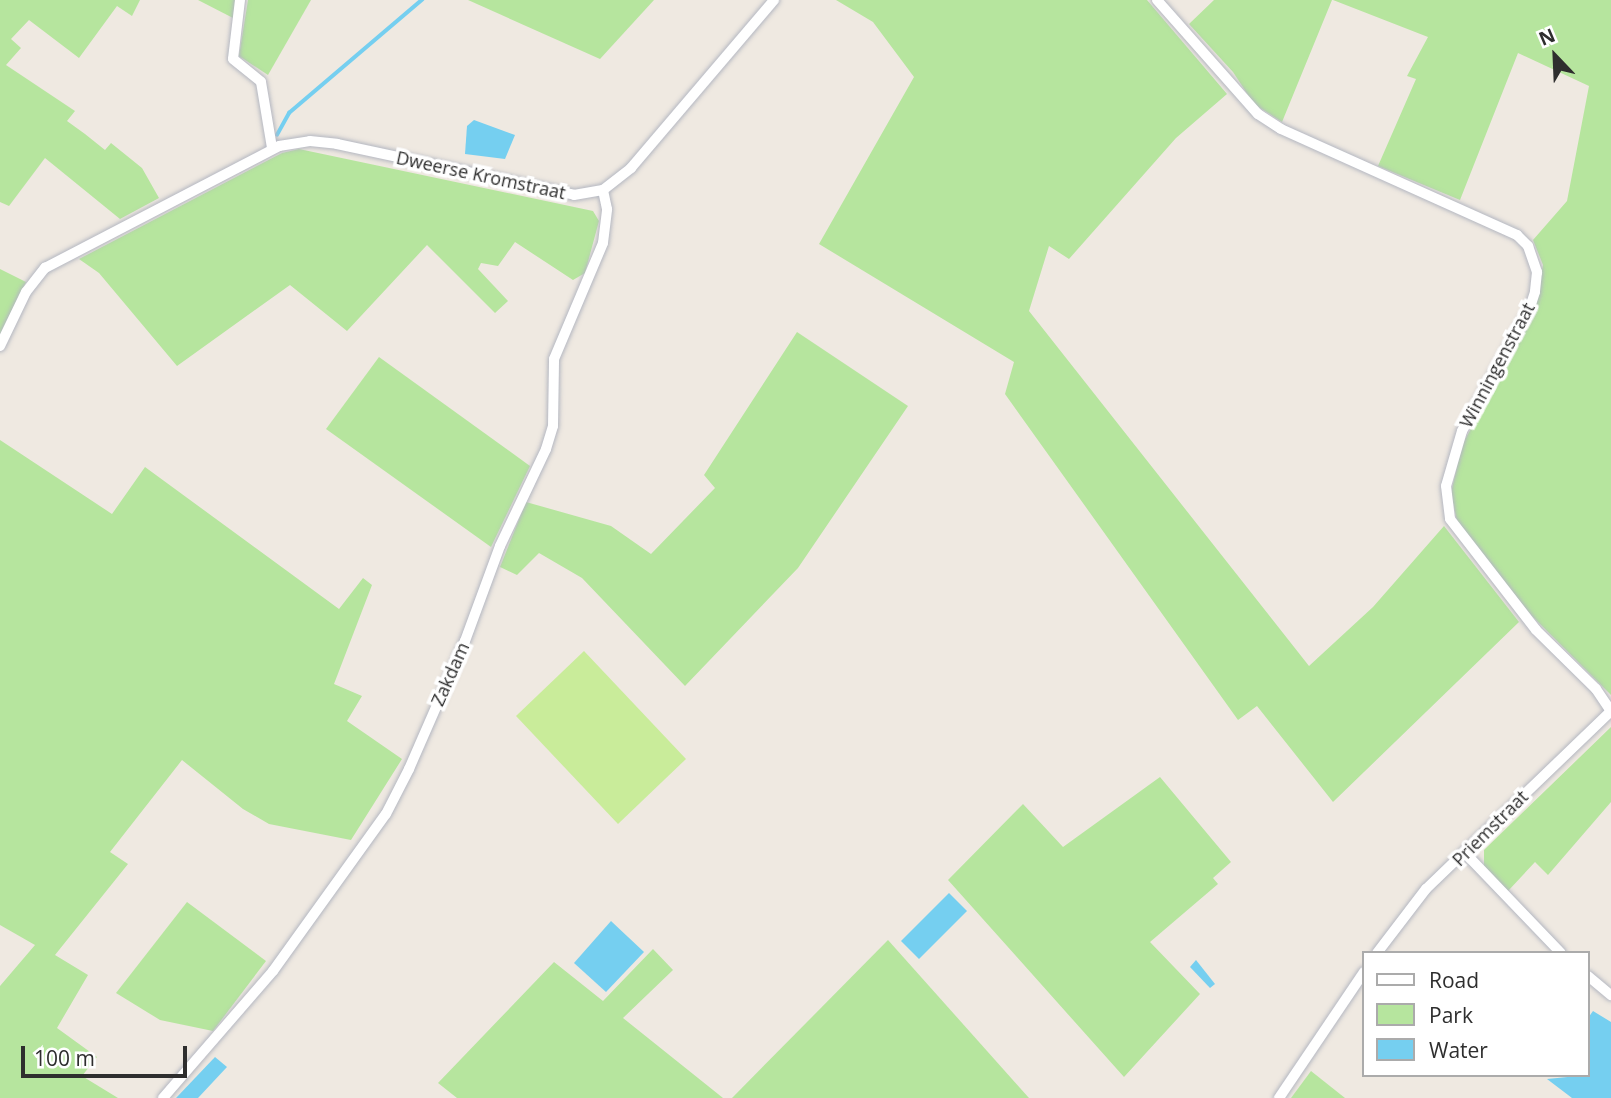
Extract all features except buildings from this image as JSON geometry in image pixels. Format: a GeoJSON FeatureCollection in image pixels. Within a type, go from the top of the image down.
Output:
{"type":"FeatureCollection","features":[{"type":"Feature","properties":{"kind":"street"},"geometry":{"type":"LineString","coordinates":[[240,0],[233,60],[261,82],[272,148]]}},
{"type":"Feature","properties":{"kind":"street"},"geometry":{"type":"LineString","coordinates":[[603,190],[631,168],[774,0]]}},
{"type":"Feature","properties":{"kind":"street","name":"Winningenstraat"},"geometry":{"type":"LineString","coordinates":[[1157,0],[1258,114],[1281,129],[1517,235],[1528,246],[1537,272],[1535,292],[1528,313],[1462,431],[1446,486],[1450,519],[1527,620],[1596,689],[1611,711]]}},
{"type":"Feature","properties":{"kind":"street","name":"Dweerse Kromstraat"},"geometry":{"type":"LineString","coordinates":[[0,346],[26,292],[45,268],[272,148],[310,141],[337,144],[574,195],[603,190]]}},
{"type":"Feature","properties":{"kind":"street","name":"Zakdam"},"geometry":{"type":"LineString","coordinates":[[163,1098],[221,1037],[273,971],[386,814],[409,769],[465,641],[500,546],[546,449],[553,426],[554,359],[603,243],[607,209],[603,190]]}},
{"type":"Feature","properties":{"kind":"street","name":"Priemstraat"},"geometry":{"type":"LineString","coordinates":[[1378,951],[1412,905],[1611,711]]}},
{"type":"Feature","properties":{"kind":"street"},"geometry":{"type":"LineString","coordinates":[[1466,854],[1559,951]]}},
{"type":"Feature","properties":{"kind":"street"},"geometry":{"type":"LineString","coordinates":[[1279,1098],[1362,975]]}},
{"type":"Feature","properties":{"kind":"street"},"geometry":{"type":"LineString","coordinates":[[1590,978],[1611,995]]}},
{"type":"Feature","properties":{"kind":"green space"},"geometry":{"type":"Polygon","coordinates":[[[0,0],[140,0],[132,16],[117,6],[79,58],[29,20],[11,39],[21,48],[6,65],[75,111],[67,121],[105,150],[111,143],[142,168],[159,198],[120,219],[45,158],[9,206],[0,202],[0,0]]]}},
{"type":"Feature","properties":{"kind":"green space"},"geometry":{"type":"Polygon","coordinates":[[[198,0],[236,0],[233,18],[198,0]]]}},
{"type":"Feature","properties":{"kind":"green space"},"geometry":{"type":"Polygon","coordinates":[[[248,0],[311,0],[268,75],[239,56],[248,0]]]}},
{"type":"Feature","properties":{"kind":"green space"},"geometry":{"type":"Polygon","coordinates":[[[468,0],[654,0],[600,59],[468,0]]]}},
{"type":"Feature","properties":{"kind":"green space"},"geometry":{"type":"Polygon","coordinates":[[[836,0],[1147,0],[1227,94],[1176,138],[1069,259],[1049,246],[1029,311],[1309,666],[1373,607],[1444,526],[1519,622],[1333,802],[1257,706],[1238,720],[1005,394],[1014,362],[819,244],[914,77],[873,22],[836,0]]]}},
{"type":"Feature","properties":{"kind":"green space"},"geometry":{"type":"Polygon","coordinates":[[[1214,0],[1332,0],[1282,122],[1254,104],[1233,72],[1189,24],[1214,0]]]}},
{"type":"Feature","properties":{"kind":"green space"},"geometry":{"type":"Polygon","coordinates":[[[1333,0],[1611,0],[1611,695],[1531,615],[1469,539],[1457,521],[1451,493],[1462,445],[1533,316],[1543,265],[1533,240],[1567,201],[1589,86],[1518,53],[1460,200],[1378,166],[1416,79],[1407,76],[1428,37],[1333,0]]]}},
{"type":"Feature","properties":{"kind":"green space"},"geometry":{"type":"Polygon","coordinates":[[[299,149],[593,211],[599,221],[585,273],[573,280],[515,242],[498,266],[481,263],[478,269],[508,301],[495,313],[427,245],[347,331],[290,285],[177,366],[99,273],[79,259],[282,153],[299,149]]]}},
{"type":"Feature","properties":{"kind":"green space"},"geometry":{"type":"Polygon","coordinates":[[[0,269],[26,282],[0,336],[0,269]]]}},
{"type":"Feature","properties":{"kind":"green space"},"geometry":{"type":"Polygon","coordinates":[[[797,332],[908,406],[798,568],[685,686],[582,578],[539,553],[517,575],[500,567],[526,502],[611,526],[651,554],[715,488],[704,475],[797,332]]]}},
{"type":"Feature","properties":{"kind":"green space"},"geometry":{"type":"Polygon","coordinates":[[[379,357],[530,466],[491,547],[326,429],[379,357]]]}},
{"type":"Feature","properties":{"kind":"green space"},"geometry":{"type":"Polygon","coordinates":[[[0,440],[112,514],[145,467],[339,609],[363,578],[372,585],[334,684],[362,696],[347,721],[402,759],[351,840],[269,824],[243,809],[182,760],[110,852],[128,864],[55,955],[88,975],[57,1028],[97,1057],[82,1076],[118,1098],[0,1098],[0,986],[35,945],[0,925],[0,440]]]}},
{"type":"Feature","properties":{"kind":"green space"},"geometry":{"type":"Polygon","coordinates":[[[584,651],[686,759],[618,824],[516,716],[584,651]]]}},
{"type":"Feature","properties":{"kind":"green space"},"geometry":{"type":"Polygon","coordinates":[[[1611,727],[1611,802],[1548,875],[1535,862],[1508,891],[1484,866],[1484,850],[1611,727]]]}},
{"type":"Feature","properties":{"kind":"green space"},"geometry":{"type":"Polygon","coordinates":[[[1160,777],[1231,862],[1213,878],[1218,884],[1150,942],[1200,994],[1124,1077],[948,880],[1023,804],[1063,847],[1160,777]]]}},
{"type":"Feature","properties":{"kind":"green space"},"geometry":{"type":"Polygon","coordinates":[[[187,902],[266,961],[213,1031],[160,1020],[116,993],[187,902]]]}},
{"type":"Feature","properties":{"kind":"green space"},"geometry":{"type":"Polygon","coordinates":[[[888,940],[1029,1098],[732,1098],[888,940]]]}},
{"type":"Feature","properties":{"kind":"green space"},"geometry":{"type":"Polygon","coordinates":[[[653,949],[673,970],[623,1018],[723,1098],[457,1098],[438,1083],[554,962],[603,1001],[653,949]]]}},
{"type":"Feature","properties":{"kind":"green space"},"geometry":{"type":"Polygon","coordinates":[[[1311,1071],[1345,1098],[1291,1098],[1311,1071]]]}},
{"type":"Feature","properties":{"kind":"water"},"geometry":{"type":"Polygon","coordinates":[[[474,120],[515,135],[505,159],[465,154],[467,126],[474,120]]]}},
{"type":"Feature","properties":{"kind":"water"},"geometry":{"type":"Polygon","coordinates":[[[949,893],[967,911],[919,959],[901,941],[949,893]]]}},
{"type":"Feature","properties":{"kind":"water"},"geometry":{"type":"Polygon","coordinates":[[[611,921],[644,952],[606,992],[574,963],[611,921]]]}},
{"type":"Feature","properties":{"kind":"water"},"geometry":{"type":"Polygon","coordinates":[[[1196,960],[1215,984],[1210,988],[1190,967],[1196,960]]]}},
{"type":"Feature","properties":{"kind":"water"},"geometry":{"type":"Polygon","coordinates":[[[1593,1011],[1611,1022],[1611,1098],[1572,1098],[1547,1079],[1590,1077],[1590,1015],[1593,1011]]]}},
{"type":"Feature","properties":{"kind":"water"},"geometry":{"type":"Polygon","coordinates":[[[215,1057],[227,1067],[198,1098],[176,1098],[215,1057]]]}},
{"type":"Feature","properties":{"kind":"waterway"},"geometry":{"type":"LineString","coordinates":[[277,135],[289,113],[422,0]]}}]}
